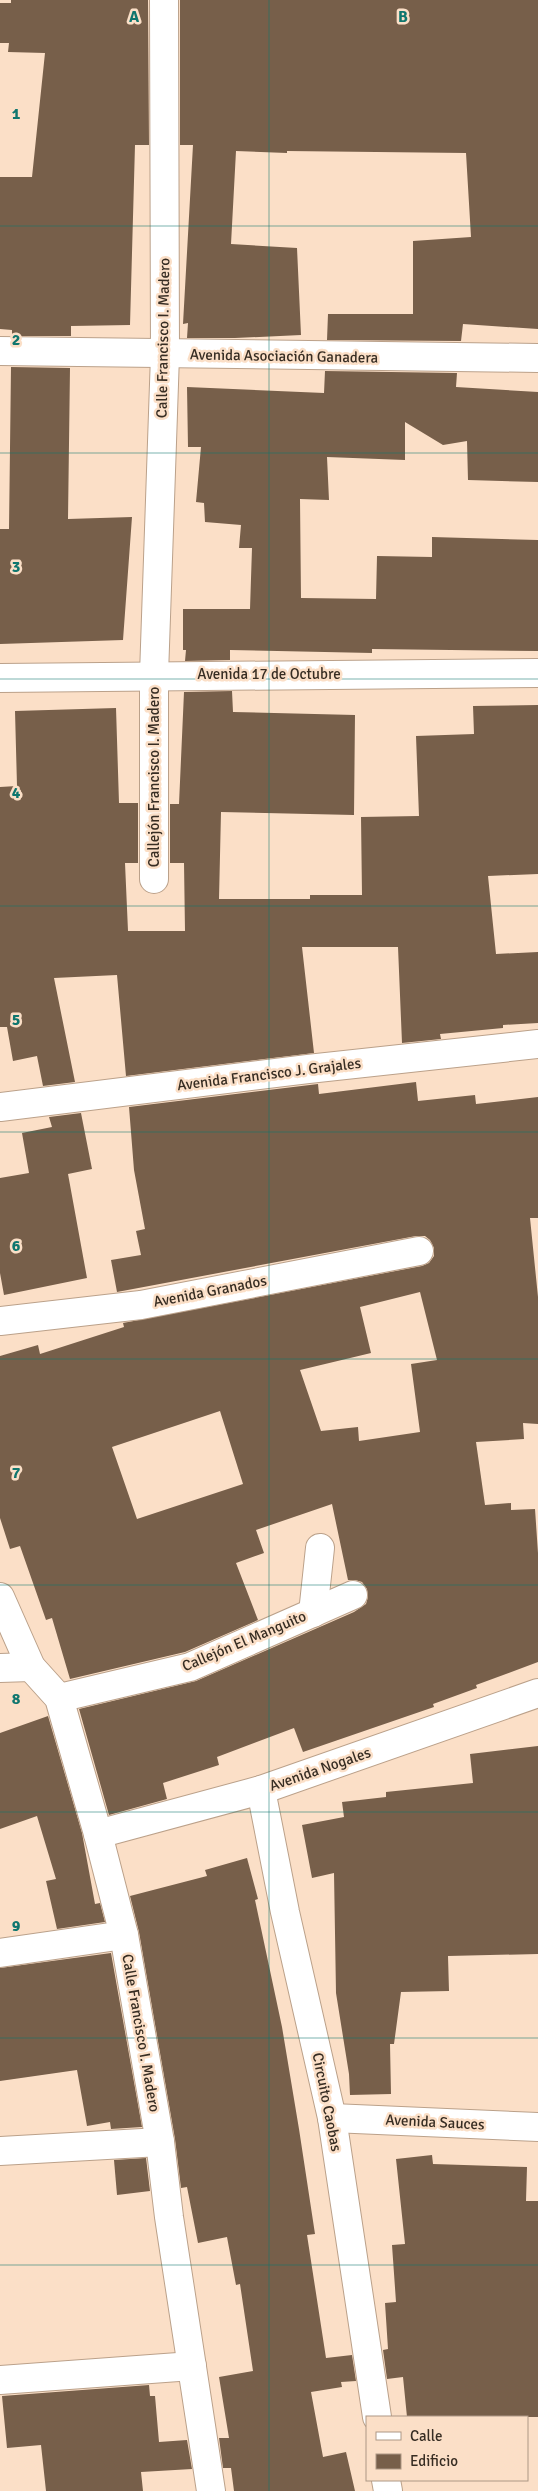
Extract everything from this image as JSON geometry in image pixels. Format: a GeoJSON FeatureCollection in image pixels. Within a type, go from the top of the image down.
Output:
{"type":"FeatureCollection","features":[{"type":"Feature","properties":{"kind":"street","name":"Calle Francisco I. Madero"},"geometry":{"type":"LineString","coordinates":[[154,675],[165,355],[164,0]]}},
{"type":"Feature","properties":{"kind":"street","name":"Avenida Asociación Ganadera"},"geometry":{"type":"LineString","coordinates":[[0,351],[165,355],[538,358]]}},
{"type":"Feature","properties":{"kind":"street","name":"Avenida 17 de Octubre"},"geometry":{"type":"LineString","coordinates":[[0,678],[154,675],[538,673]]}},
{"type":"Feature","properties":{"kind":"street","name":"Callejón Francisco I. Madero"},"geometry":{"type":"LineString","coordinates":[[154,675],[154,879]]}},
{"type":"Feature","properties":{"kind":"street","name":"Avenida Francisco J. Grajales"},"geometry":{"type":"LineString","coordinates":[[0,1107],[308,1069],[538,1044]]}},
{"type":"Feature","properties":{"kind":"street","name":"Avenida Granados"},"geometry":{"type":"LineString","coordinates":[[0,1321],[141,1305],[419,1251]]}},
{"type":"Feature","properties":{"kind":"street","name":"Callejón El Manguito"},"geometry":{"type":"LineString","coordinates":[[312,1612],[320,1548]]}},
{"type":"Feature","properties":{"kind":"street","name":"Calle Francisco I. Madero"},"geometry":{"type":"LineString","coordinates":[[0,1596],[31,1667],[58,1698],[98,1834],[124,1935],[160,2142],[211,2491]]}},
{"type":"Feature","properties":{"kind":"street","name":"Callejón El Manguito"},"geometry":{"type":"LineString","coordinates":[[58,1698],[190,1667],[312,1612],[353,1596]]}},
{"type":"Feature","properties":{"kind":"street"},"geometry":{"type":"LineString","coordinates":[[0,1668],[31,1667]]}},
{"type":"Feature","properties":{"kind":"street","name":"Avenida Nogales"},"geometry":{"type":"LineString","coordinates":[[98,1834],[261,1790],[538,1693]]}},
{"type":"Feature","properties":{"kind":"street","name":"Circuito Caobas"},"geometry":{"type":"LineString","coordinates":[[261,1790],[285,1912],[332,2118],[377,2416]]}},
{"type":"Feature","properties":{"kind":"street"},"geometry":{"type":"LineString","coordinates":[[0,1954],[124,1935]]}},
{"type":"Feature","properties":{"kind":"street","name":"Avenida Sauces"},"geometry":{"type":"LineString","coordinates":[[332,2118],[538,2126]]}},
{"type":"Feature","properties":{"kind":"street"},"geometry":{"type":"LineString","coordinates":[[0,2151],[160,2142]]}},
{"type":"Feature","properties":{"kind":"street"},"geometry":{"type":"LineString","coordinates":[[0,2380],[192,2366]]}},
{"type":"Feature","properties":{"kind":"building"},"geometry":{"type":"Polygon","coordinates":[[[11,0],[148,0],[149,145],[135,145],[130,325],[71,326],[71,336],[12,336],[12,330],[0,329],[0,177],[32,177],[45,53],[8,52],[9,43],[0,43],[0,3],[11,3],[11,0]]]}},
{"type":"Feature","properties":{"kind":"building"},"geometry":{"type":"Polygon","coordinates":[[[180,0],[538,0],[538,329],[463,324],[461,341],[327,340],[328,314],[413,314],[413,241],[471,237],[466,153],[287,151],[287,153],[236,151],[231,244],[297,248],[301,335],[187,338],[188,323],[183,324],[193,145],[180,145],[180,0]]]}},
{"type":"Feature","properties":{"kind":"building"},"geometry":{"type":"Polygon","coordinates":[[[11,367],[70,368],[68,519],[132,517],[123,640],[0,644],[0,529],[9,529],[11,367]]]}},
{"type":"Feature","properties":{"kind":"building"},"geometry":{"type":"Polygon","coordinates":[[[325,371],[457,373],[456,387],[538,392],[538,482],[468,480],[467,441],[443,445],[405,422],[405,460],[327,457],[329,500],[300,499],[301,598],[376,599],[377,556],[432,557],[432,537],[538,540],[538,651],[372,649],[372,653],[230,650],[230,660],[185,661],[186,650],[183,650],[183,609],[250,609],[252,548],[239,548],[241,525],[205,522],[204,503],[196,502],[201,447],[188,447],[187,387],[324,393],[325,371]]]}},
{"type":"Feature","properties":{"kind":"building"},"geometry":{"type":"Polygon","coordinates":[[[232,691],[233,712],[355,715],[354,815],[221,812],[219,899],[310,899],[310,895],[362,895],[361,817],[419,816],[416,736],[474,734],[473,706],[538,705],[538,874],[488,876],[496,954],[538,952],[538,1023],[503,1025],[503,1028],[440,1034],[441,1039],[402,1043],[398,947],[302,947],[314,1053],[126,1076],[117,975],[54,978],[75,1082],[43,1086],[37,1056],[13,1061],[7,1027],[0,1027],[0,787],[17,786],[15,711],[116,708],[119,803],[138,803],[138,863],[125,863],[128,931],[185,931],[184,863],[170,863],[170,804],[179,804],[184,692],[232,691]]]}},
{"type":"Feature","properties":{"kind":"building"},"geometry":{"type":"Polygon","coordinates":[[[416,1082],[418,1101],[475,1095],[476,1104],[538,1097],[538,1218],[530,1218],[538,1297],[538,1424],[523,1423],[524,1439],[476,1442],[485,1505],[511,1503],[511,1510],[535,1509],[538,1553],[538,1662],[476,1685],[477,1688],[433,1704],[434,1707],[303,1752],[294,1728],[217,1757],[219,1765],[163,1783],[167,1799],[109,1815],[79,1709],[196,1681],[354,1612],[366,1604],[368,1597],[367,1589],[362,1582],[348,1580],[332,1504],[256,1530],[264,1553],[236,1563],[258,1620],[185,1652],[70,1679],[52,1618],[46,1620],[20,1546],[10,1549],[0,1518],[0,1356],[38,1345],[40,1354],[124,1327],[123,1323],[422,1266],[429,1263],[434,1256],[434,1248],[430,1240],[425,1236],[416,1236],[117,1292],[111,1260],[141,1255],[136,1231],[145,1229],[134,1170],[129,1107],[318,1084],[319,1094],[416,1082]],[[420,1292],[360,1307],[371,1353],[300,1370],[321,1431],[358,1427],[359,1441],[420,1432],[411,1364],[437,1360],[420,1292]],[[220,1411],[112,1447],[137,1519],[243,1484],[220,1411]]]}},
{"type":"Feature","properties":{"kind":"building"},"geometry":{"type":"Polygon","coordinates":[[[81,1113],[92,1169],[68,1174],[87,1278],[4,1295],[0,1273],[0,1178],[29,1173],[22,1133],[52,1127],[49,1117],[81,1113]]]}},
{"type":"Feature","properties":{"kind":"building"},"geometry":{"type":"Polygon","coordinates":[[[48,1716],[82,1833],[95,1904],[100,1903],[105,1922],[57,1929],[46,1881],[56,1879],[37,1816],[0,1829],[0,1733],[48,1716]]]}},
{"type":"Feature","properties":{"kind":"building"},"geometry":{"type":"Polygon","coordinates":[[[538,1746],[538,1954],[448,1956],[449,1991],[401,1992],[394,2044],[390,2044],[391,2094],[350,2095],[349,2074],[336,1993],[334,1873],[312,1878],[302,1825],[344,1817],[342,1802],[386,1797],[386,1792],[473,1783],[470,1754],[538,1746]]]}},
{"type":"Feature","properties":{"kind":"building"},"geometry":{"type":"Polygon","coordinates":[[[247,1858],[258,1899],[255,1900],[282,2027],[299,2129],[315,2234],[307,2235],[326,2358],[352,2355],[356,2381],[341,2382],[342,2387],[311,2392],[323,2457],[346,2452],[355,2491],[234,2491],[231,2468],[223,2468],[219,2438],[229,2438],[219,2377],[253,2371],[240,2284],[236,2285],[227,2237],[198,2243],[187,2187],[181,2188],[175,2139],[139,1932],[130,1896],[207,1876],[205,1870],[247,1858]]]}},
{"type":"Feature","properties":{"kind":"building"},"geometry":{"type":"Polygon","coordinates":[[[111,1953],[142,2127],[111,2129],[110,2122],[87,2126],[77,2070],[0,2081],[0,1968],[111,1953]]]}},
{"type":"Feature","properties":{"kind":"building"},"geometry":{"type":"Polygon","coordinates":[[[432,2155],[433,2164],[527,2167],[526,2201],[538,2201],[538,2417],[407,2416],[403,2377],[387,2379],[383,2350],[388,2349],[385,2303],[396,2302],[392,2245],[405,2244],[396,2159],[432,2155]]]}},
{"type":"Feature","properties":{"kind":"building"},"geometry":{"type":"Polygon","coordinates":[[[146,2158],[150,2191],[117,2195],[114,2160],[146,2158]]]}},
{"type":"Feature","properties":{"kind":"building"},"geometry":{"type":"Polygon","coordinates":[[[149,2385],[150,2396],[155,2396],[159,2442],[187,2440],[192,2469],[141,2472],[143,2491],[46,2491],[41,2445],[7,2448],[2,2396],[149,2385]]]}}]}
